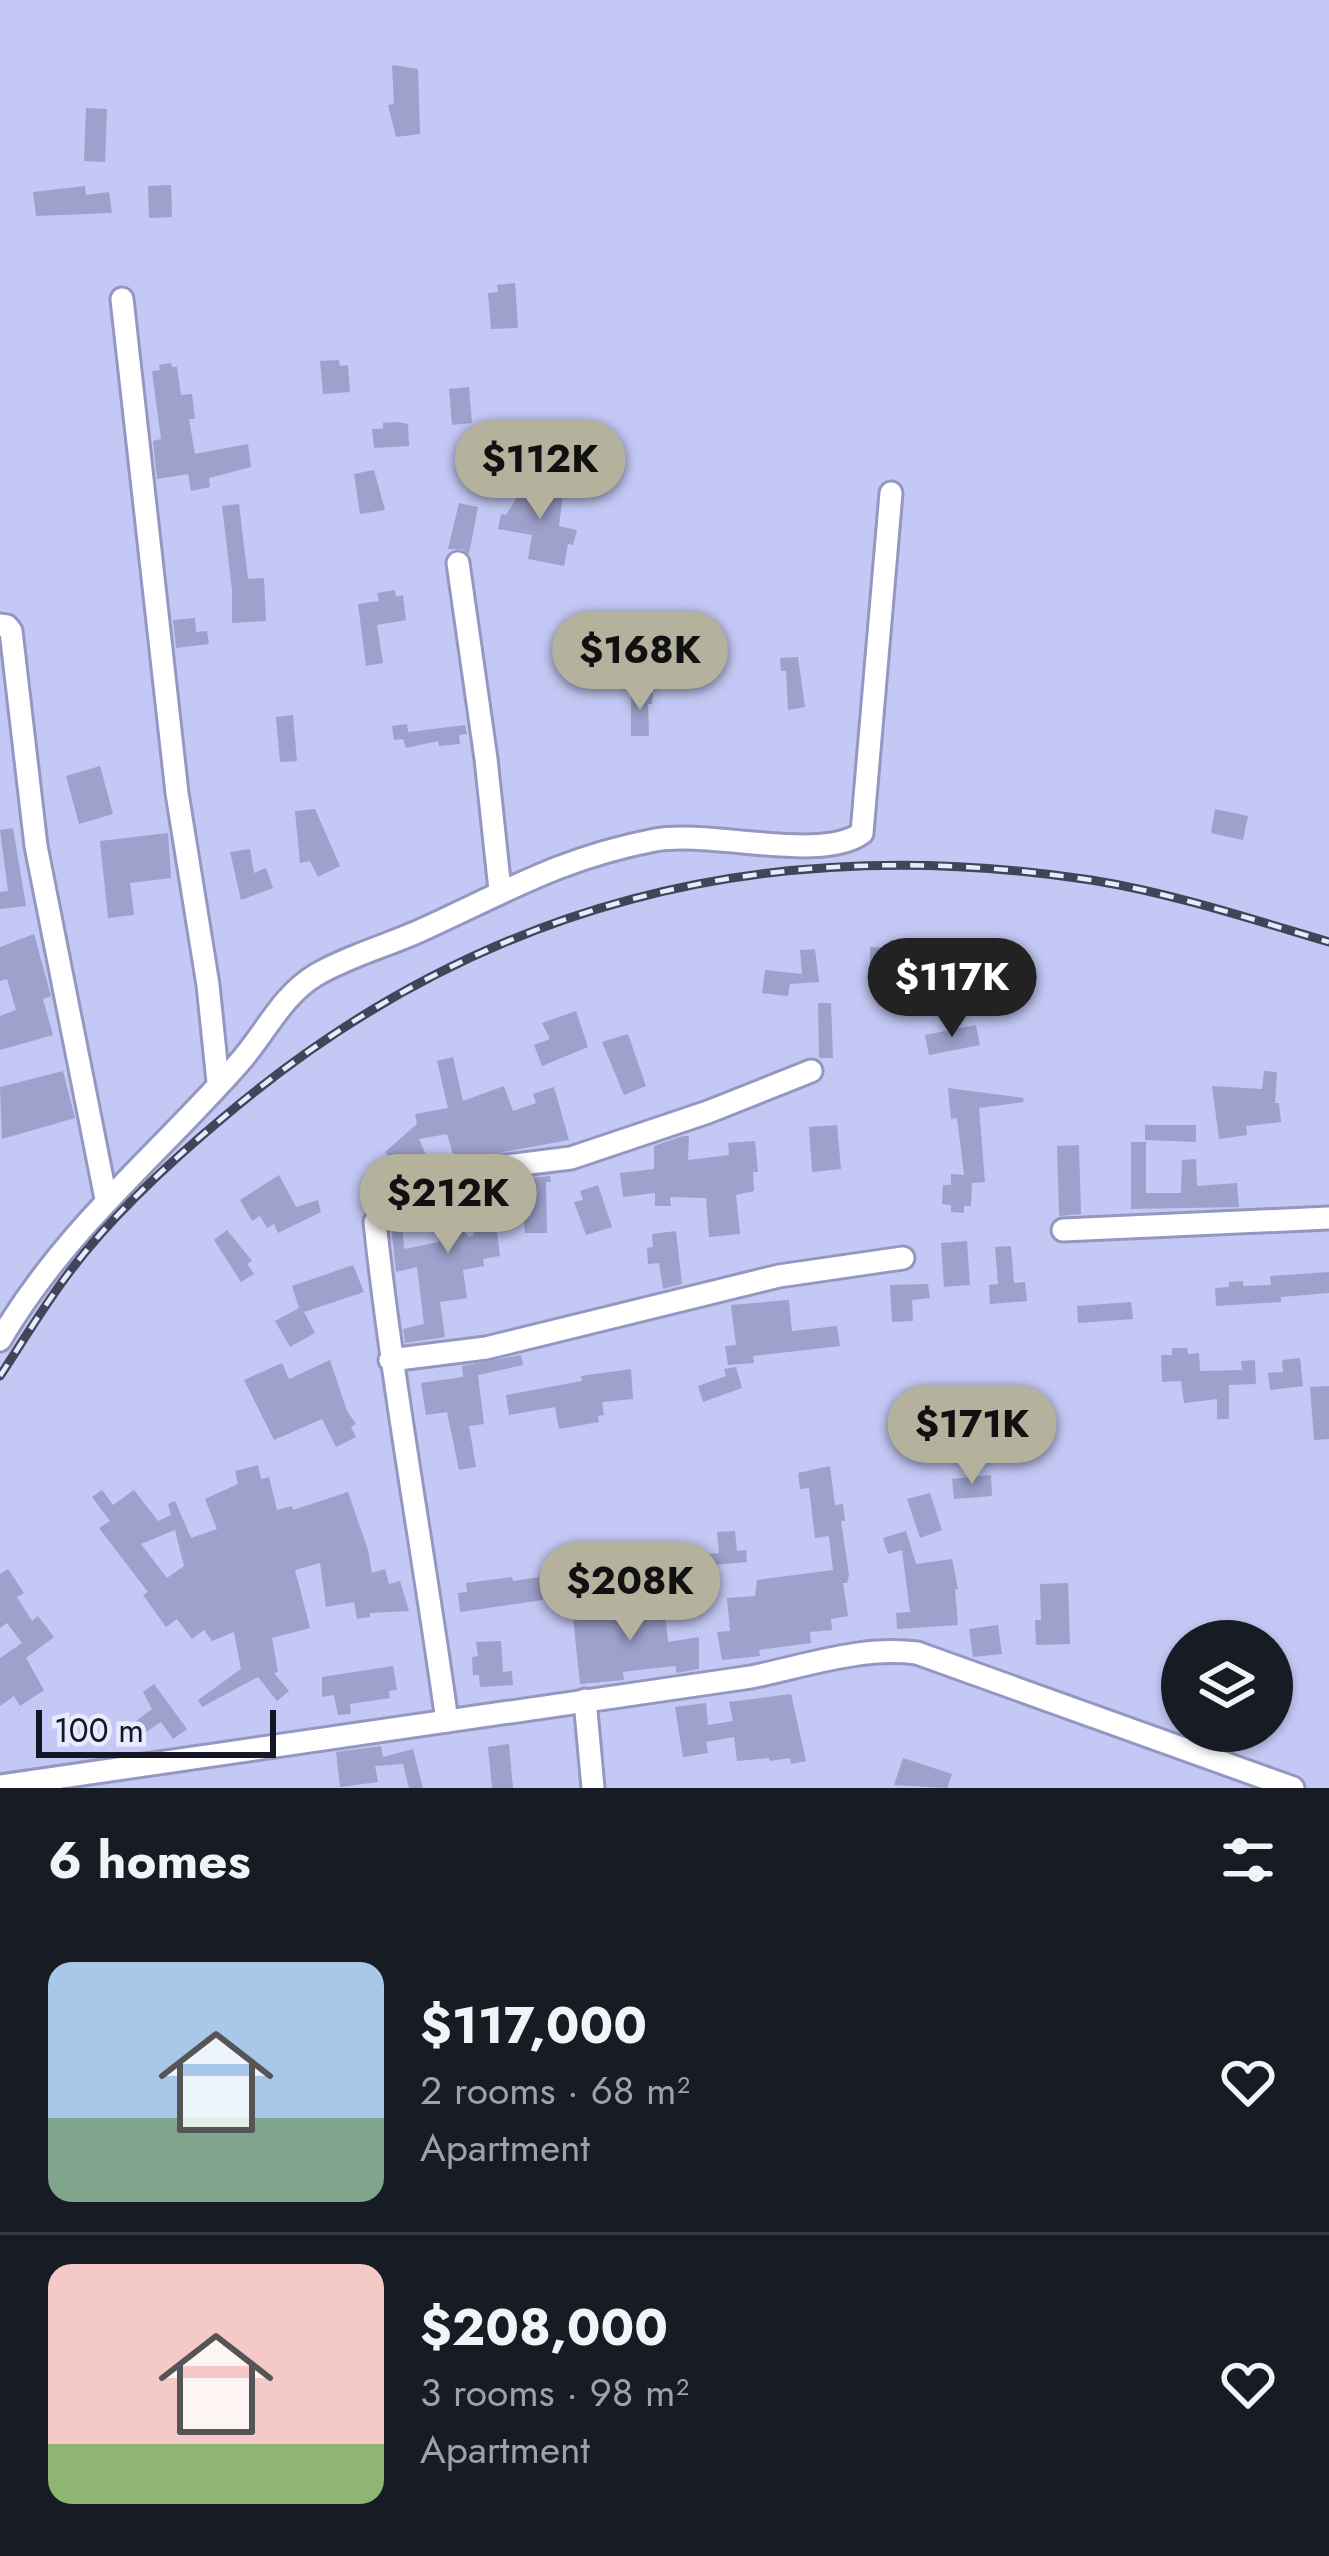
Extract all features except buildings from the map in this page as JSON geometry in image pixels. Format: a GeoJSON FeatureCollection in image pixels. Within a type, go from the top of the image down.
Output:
{"type":"FeatureCollection","features":[{"type":"Feature","properties":{"kind":"street"},"geometry":{"type":"LineString","coordinates":[[122,299],[177,794],[208,986],[218,1082]]}},
{"type":"Feature","properties":{"kind":"street"},"geometry":{"type":"LineString","coordinates":[[0,1340],[57,1254],[235,1068],[274,1014],[317,974],[571,860],[662,839],[830,845],[862,833],[891,493]]}},
{"type":"Feature","properties":{"kind":"street"},"geometry":{"type":"LineString","coordinates":[[458,563],[500,890]]}},
{"type":"Feature","properties":{"kind":"street"},"geometry":{"type":"LineString","coordinates":[[0,625],[8,626],[10,632],[36,846],[106,1199]]}},
{"type":"Feature","properties":{"kind":"street"},"geometry":{"type":"LineString","coordinates":[[447,1721],[405,1426],[390,1360],[375,1222],[390,1200],[482,1168],[571,1158],[811,1071]]}},
{"type":"Feature","properties":{"kind":"street"},"geometry":{"type":"LineString","coordinates":[[1063,1230],[1329,1218]]}},
{"type":"Feature","properties":{"kind":"street"},"geometry":{"type":"LineString","coordinates":[[390,1360],[486,1348],[779,1276],[903,1258]]}},
{"type":"Feature","properties":{"kind":"street"},"geometry":{"type":"LineString","coordinates":[[0,1786],[65,1782],[751,1677],[894,1650],[917,1654],[1293,1788]]}},
{"type":"Feature","properties":{"kind":"street"},"geometry":{"type":"LineString","coordinates":[[585,1700],[593,1788]]}},
{"type":"Feature","properties":{"kind":"railway"},"geometry":{"type":"LineString","coordinates":[[0,1376],[61,1283],[124,1208],[225,1116],[322,1042],[421,982],[524,934],[631,899],[741,877],[854,866],[971,867],[1121,885],[1329,942]]}}]}
